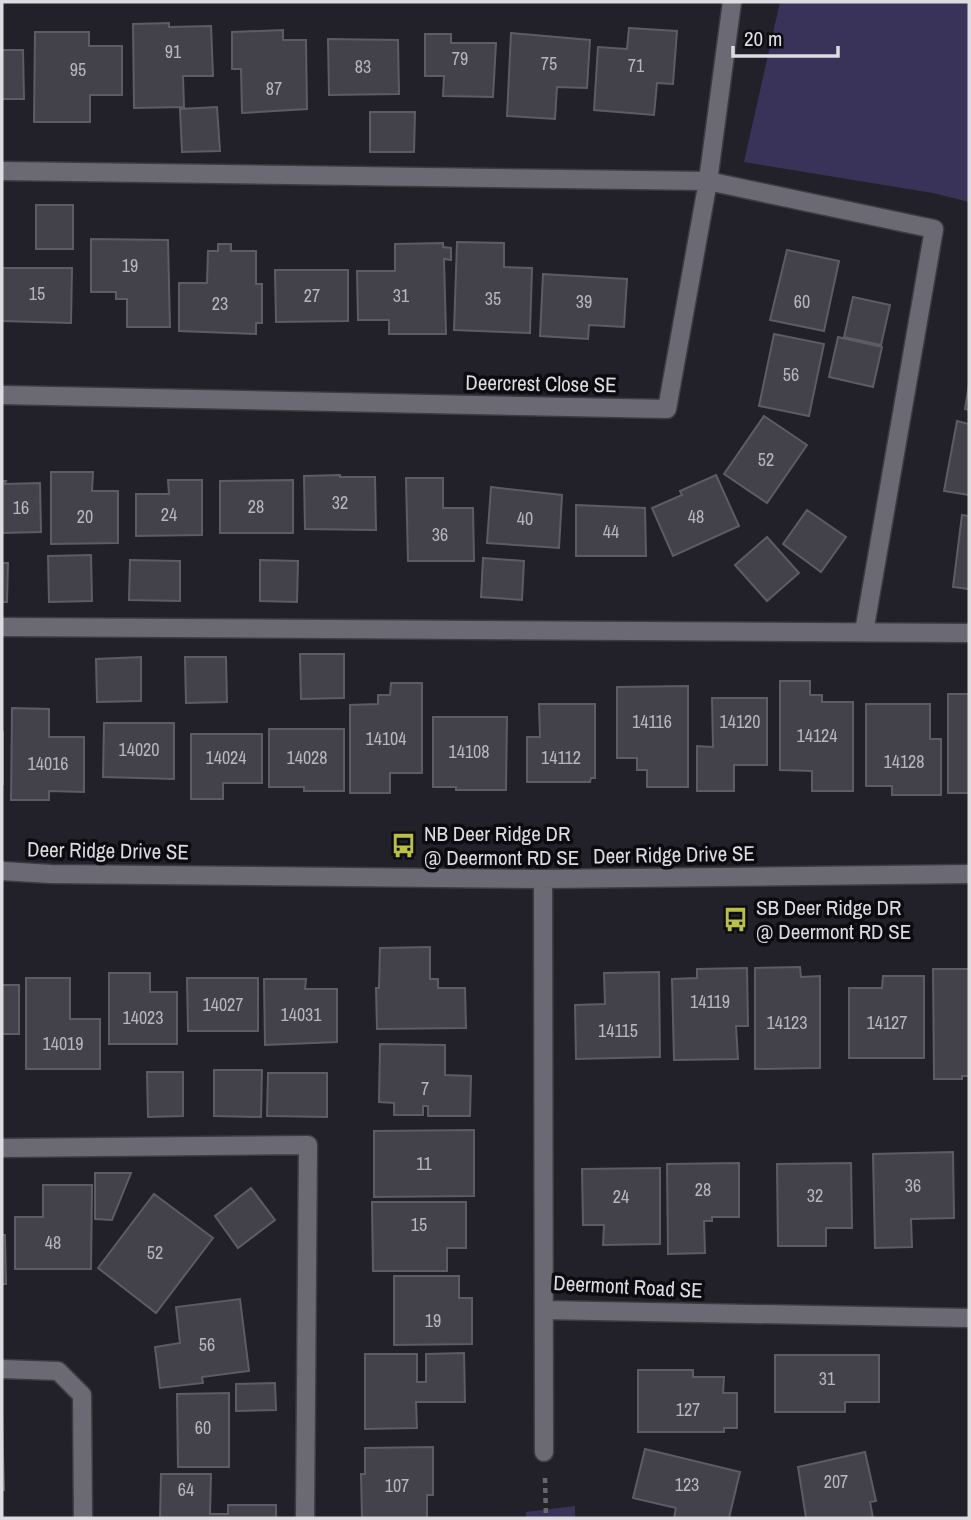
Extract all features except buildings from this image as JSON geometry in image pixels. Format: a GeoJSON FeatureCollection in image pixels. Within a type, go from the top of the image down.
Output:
{"type":"FeatureCollection","features":[{"type":"Feature","properties":{"kind":"street","name":"Deercrest Close SE"},"geometry":{"type":"LineString","coordinates":[[2,395],[667,409],[708,181],[732,2]]}},
{"type":"Feature","properties":{"kind":"street"},"geometry":{"type":"LineString","coordinates":[[2,171],[708,181],[934,229],[864,632]]}},
{"type":"Feature","properties":{"kind":"street"},"geometry":{"type":"LineString","coordinates":[[2,627],[969,633]]}},
{"type":"Feature","properties":{"kind":"street","name":"Deer Ridge Drive SE"},"geometry":{"type":"LineString","coordinates":[[2,871],[51,874],[543,879],[969,874]]}},
{"type":"Feature","properties":{"kind":"street","name":"Deermont Road SE"},"geometry":{"type":"LineString","coordinates":[[543,879],[544,1310],[969,1319]]}},
{"type":"Feature","properties":{"kind":"street"},"geometry":{"type":"LineString","coordinates":[[2,1148],[308,1145],[305,1518]]}},
{"type":"Feature","properties":{"kind":"street"},"geometry":{"type":"LineString","coordinates":[[544,1310],[544,1452]]}},
{"type":"Feature","properties":{"kind":"street"},"geometry":{"type":"LineString","coordinates":[[2,1368],[58,1371],[82,1395],[83,1518]]}},
{"type":"Feature","properties":{"kind":"path"},"geometry":{"type":"LineString","coordinates":[[544,1452],[546,1518]]}},
{"type":"Feature","properties":{"kind":"shaded area"},"geometry":{"type":"Polygon","coordinates":[[[780,2],[969,2],[969,202],[933,193],[744,162],[780,2]]]}},
{"type":"Feature","properties":{"kind":"shaded area"},"geometry":{"type":"Polygon","coordinates":[[[575,1506],[575,1518],[526,1518],[526,1512],[575,1506]]]}},
{"type":"Feature","properties":{"kind":"place","name":"NB Deer Ridge DR @ Deermont RD SE"},"geometry":{"type":"Point","coordinates":[404,846]}},
{"type":"Feature","properties":{"kind":"place","name":"SB Deer Ridge DR @ Deermont RD SE"},"geometry":{"type":"Point","coordinates":[736,920]}}]}
